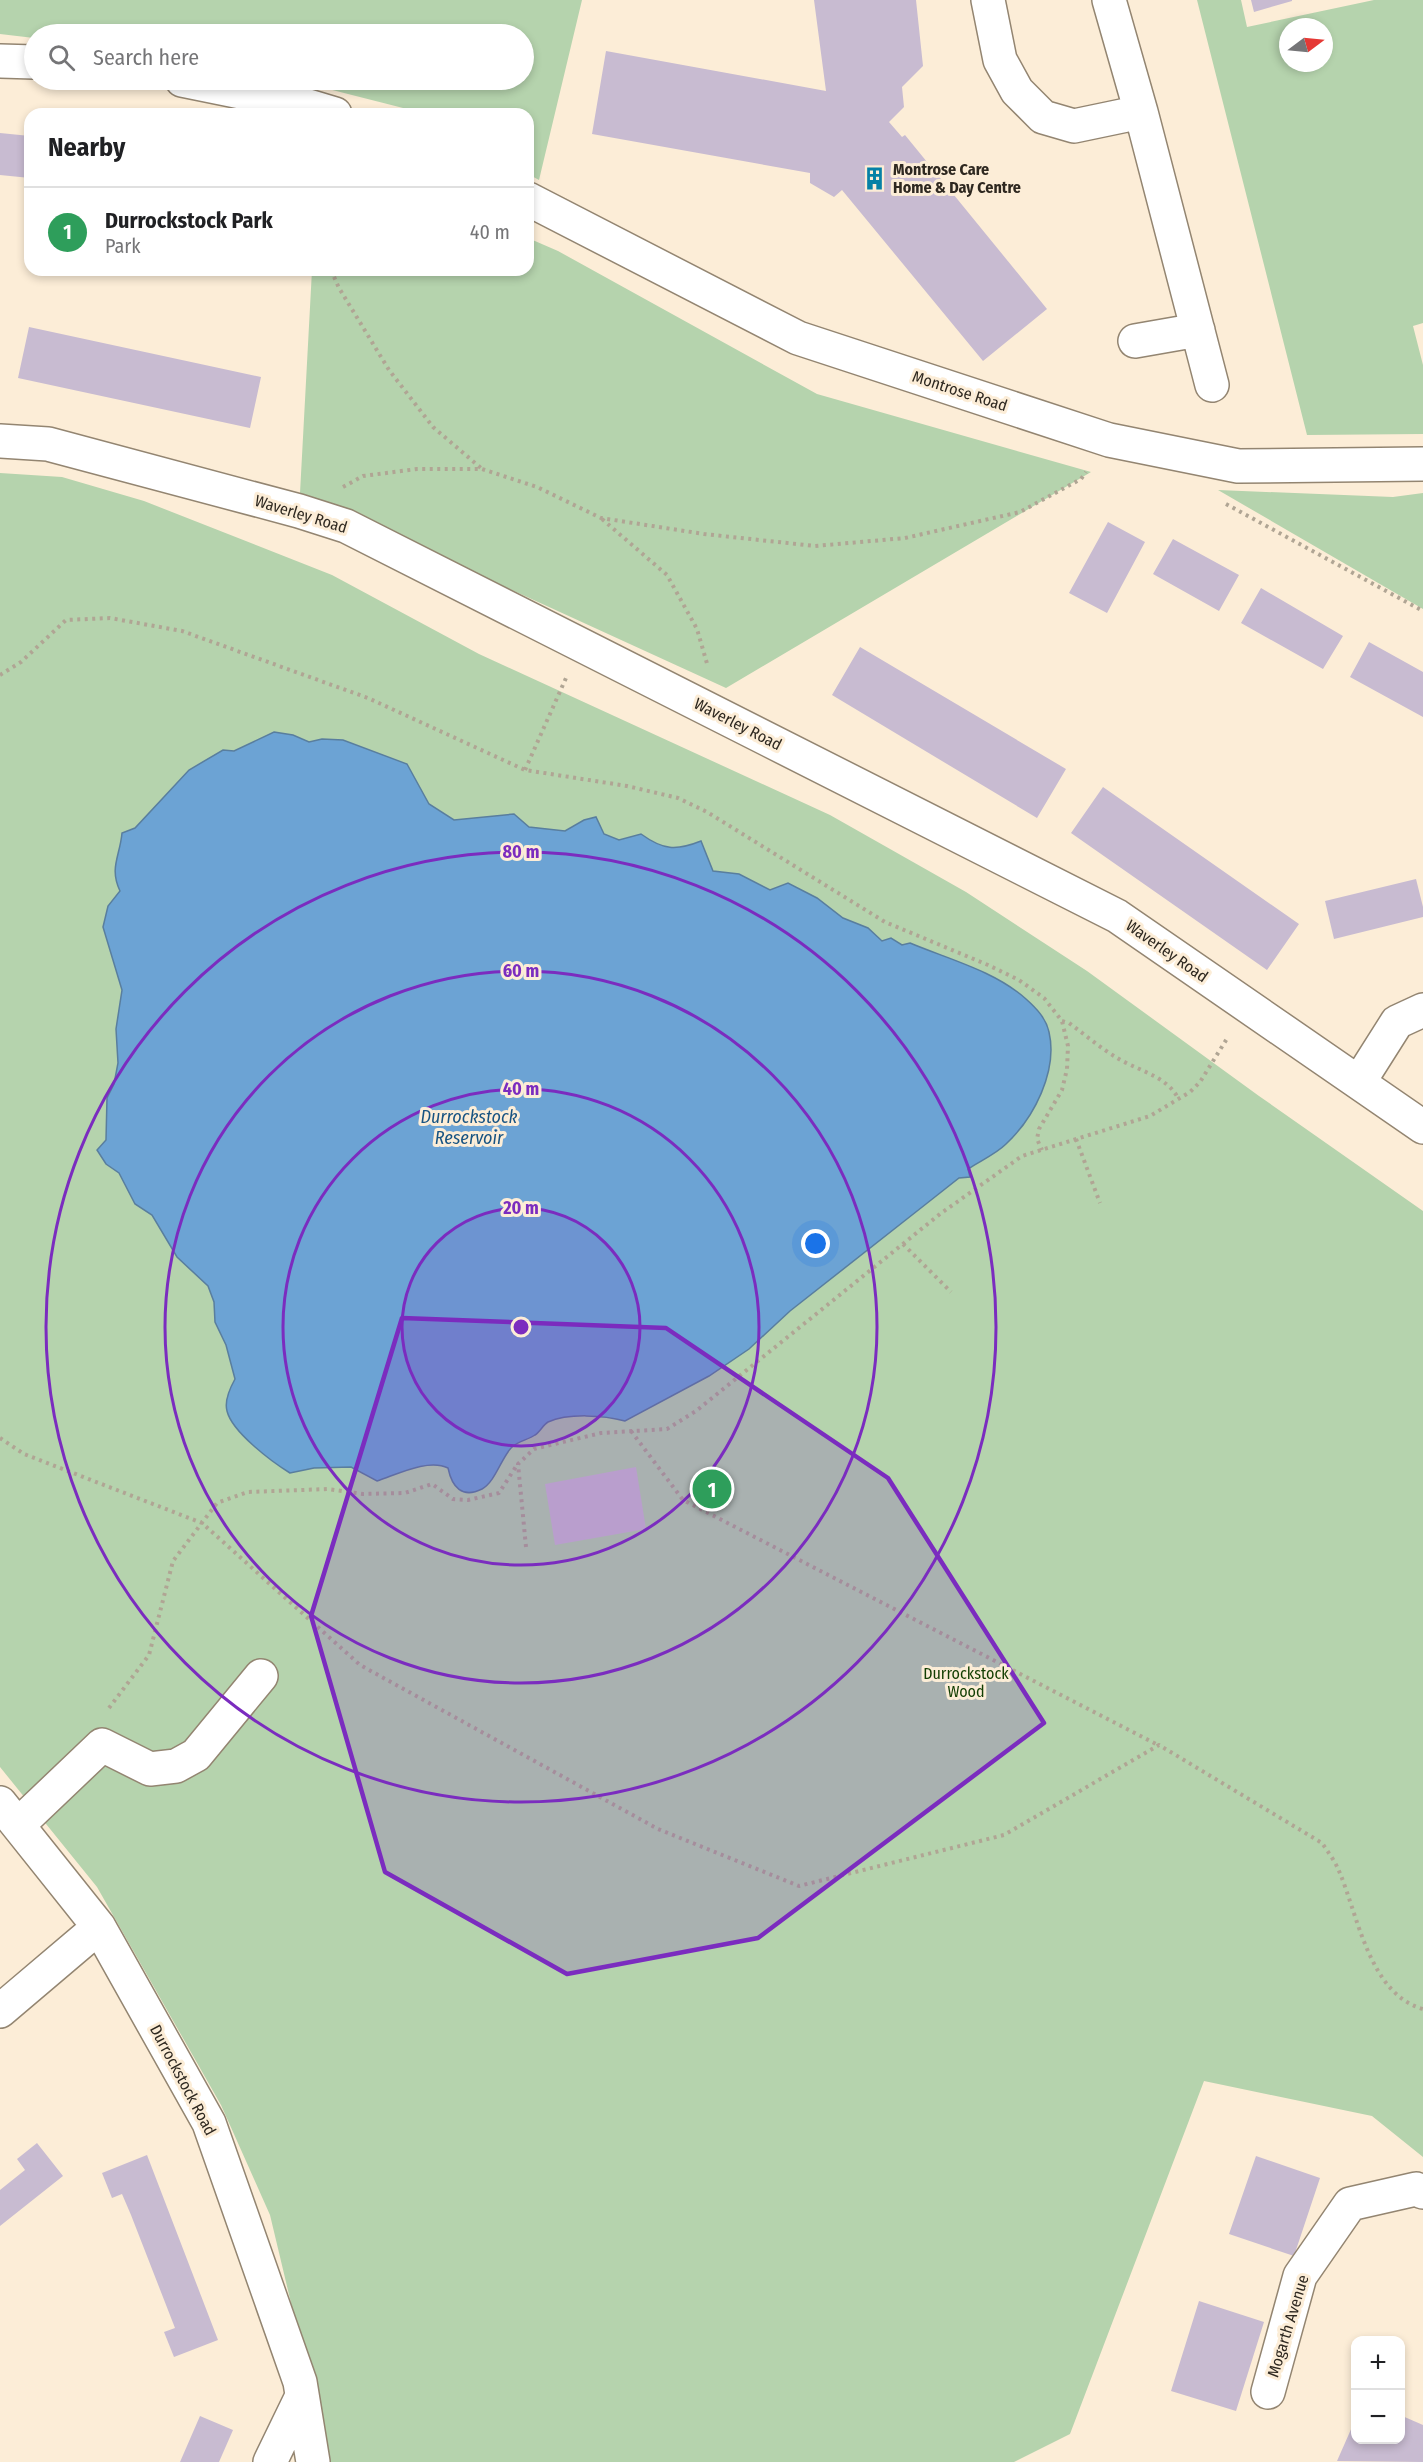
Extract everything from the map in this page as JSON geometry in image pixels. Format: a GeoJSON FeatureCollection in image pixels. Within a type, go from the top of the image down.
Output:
{"type":"FeatureCollection","features":[{"type":"Feature","properties":{"kind":"street"},"geometry":{"type":"LineString","coordinates":[[988,0],[1000,60],[1017,91],[1043,117],[1074,126],[1141,112]]}},
{"type":"Feature","properties":{"kind":"street"},"geometry":{"type":"LineString","coordinates":[[1109,0],[1141,112],[1212,385]]}},
{"type":"Feature","properties":{"kind":"street"},"geometry":{"type":"LineString","coordinates":[[0,61],[24,62]]}},
{"type":"Feature","properties":{"kind":"street"},"geometry":{"type":"LineString","coordinates":[[232,90],[316,108]]}},
{"type":"Feature","properties":{"kind":"street","name":"Montrose Road"},"geometry":{"type":"LineString","coordinates":[[534,202],[798,338],[1109,440],[1238,466],[1423,464]]}},
{"type":"Feature","properties":{"kind":"street"},"geometry":{"type":"LineString","coordinates":[[1135,341],[1198,330]]}},
{"type":"Feature","properties":{"kind":"street","name":"Waverley Road"},"geometry":{"type":"LineString","coordinates":[[0,441],[48,444],[299,511],[346,526],[1117,916],[1423,1127]]}},
{"type":"Feature","properties":{"kind":"street"},"geometry":{"type":"LineString","coordinates":[[1359,1082],[1397,1022],[1423,1010]]}},
{"type":"Feature","properties":{"kind":"street"},"geometry":{"type":"LineString","coordinates":[[9,1814],[102,1745],[150,1769],[176,1766],[196,1755],[261,1676]]}},
{"type":"Feature","properties":{"kind":"street","name":"Durrockstock Road"},"geometry":{"type":"LineString","coordinates":[[9,1814],[99,1927],[209,2123],[300,2382],[313,2462]]}},
{"type":"Feature","properties":{"kind":"street"},"geometry":{"type":"LineString","coordinates":[[0,2011],[99,1927]]}},
{"type":"Feature","properties":{"kind":"street","name":"Mogarth Avenue"},"geometry":{"type":"LineString","coordinates":[[1269,2391],[1300,2276],[1350,2204],[1416,2189],[1423,2192]]}},
{"type":"Feature","properties":{"kind":"street"},"geometry":{"type":"LineString","coordinates":[[270,2462],[302,2396]]}},
{"type":"Feature","properties":{"kind":"path"},"geometry":{"type":"LineString","coordinates":[[334,276],[389,370],[433,427],[482,470]]}},
{"type":"Feature","properties":{"kind":"path"},"geometry":{"type":"LineString","coordinates":[[601,518],[704,534],[815,546],[905,538],[1020,512],[1081,479],[1109,440]]}},
{"type":"Feature","properties":{"kind":"path"},"geometry":{"type":"LineString","coordinates":[[299,511],[363,476],[417,469],[482,470],[537,487],[601,518],[667,575],[697,629],[710,673],[706,708]]}},
{"type":"Feature","properties":{"kind":"path"},"geometry":{"type":"LineString","coordinates":[[1224,503],[1423,611]]}},
{"type":"Feature","properties":{"kind":"path"},"geometry":{"type":"LineString","coordinates":[[0,675],[21,662],[66,620],[110,618],[182,632],[368,698],[525,770],[627,786],[678,798],[707,812],[885,922],[988,965],[1019,980],[1044,998],[1062,1022],[1068,1046],[1067,1069],[1062,1090],[1039,1129],[1037,1139],[1042,1150]]}},
{"type":"Feature","properties":{"kind":"path"},"geometry":{"type":"LineString","coordinates":[[525,770],[580,645]]}},
{"type":"Feature","properties":{"kind":"path"},"geometry":{"type":"LineString","coordinates":[[102,1745],[98,1724],[149,1654],[173,1561],[217,1503],[248,1492],[328,1489],[363,1494],[405,1493],[432,1484],[453,1499],[468,1500],[499,1493],[518,1464],[534,1449],[601,1433],[667,1429],[696,1411],[940,1214],[1022,1156],[1150,1116],[1190,1092],[1200,1082],[1248,1006]]}},
{"type":"Feature","properties":{"kind":"path"},"geometry":{"type":"LineString","coordinates":[[1062,1022],[1069,1023],[1115,1057],[1162,1080],[1172,1087],[1178,1098]]}},
{"type":"Feature","properties":{"kind":"path"},"geometry":{"type":"LineString","coordinates":[[1076,1139],[1100,1203]]}},
{"type":"Feature","properties":{"kind":"path"},"geometry":{"type":"LineString","coordinates":[[903,1244],[951,1292]]}},
{"type":"Feature","properties":{"kind":"path"},"geometry":{"type":"LineString","coordinates":[[631,1431],[683,1500],[1159,1745],[1322,1843],[1339,1868],[1364,1944],[1381,1977],[1410,2005],[1423,2009]]}},
{"type":"Feature","properties":{"kind":"path"},"geometry":{"type":"LineString","coordinates":[[0,1437],[24,1454],[202,1523],[360,1665],[658,1829],[799,1886],[1004,1835],[1159,1745]]}},
{"type":"Feature","properties":{"kind":"path"},"geometry":{"type":"LineString","coordinates":[[518,1464],[526,1547]]}},
{"type":"Feature","properties":{"kind":"highlighted area"},"geometry":{"type":"Polygon","coordinates":[[[402,1318],[666,1328],[888,1478],[1044,1723],[758,1938],[567,1974],[385,1872],[311,1616],[402,1318]]]}},
{"type":"Feature","properties":{"kind":"green space"},"geometry":{"type":"Polygon","coordinates":[[[0,0],[582,0],[539,180],[534,177],[534,108],[403,108],[332,90],[534,90],[534,24],[24,24],[24,37],[0,34],[0,0]]]}},
{"type":"Feature","properties":{"kind":"green space"},"geometry":{"type":"Polygon","coordinates":[[[1197,0],[1241,0],[1247,27],[1279,20],[1279,72],[1333,72],[1333,18],[1289,18],[1374,0],[1423,0],[1423,323],[1413,326],[1423,365],[1423,434],[1307,435],[1197,0]]]}},
{"type":"Feature","properties":{"kind":"green space"},"geometry":{"type":"Polygon","coordinates":[[[534,241],[558,251],[817,394],[1091,472],[726,688],[300,493],[312,276],[534,276],[534,241]]]}},
{"type":"Feature","properties":{"kind":"green space","name":"Durrockstock Wood"},"geometry":{"type":"Polygon","coordinates":[[[0,473],[62,477],[144,501],[332,575],[479,654],[830,815],[966,892],[1087,971],[1423,1211],[1423,2157],[1372,2116],[1204,2081],[1070,2434],[1014,2462],[329,2462],[270,2215],[221,2105],[97,1887],[0,1767],[0,473]]]}},
{"type":"Feature","properties":{"kind":"green space"},"geometry":{"type":"Polygon","coordinates":[[[1218,490],[1393,497],[1423,493],[1423,609],[1218,490]]]}},
{"type":"Feature","properties":{"kind":"water","name":"Durrockstock Reservoir"},"geometry":{"type":"Polygon","coordinates":[[[274,732],[293,735],[309,742],[322,739],[343,740],[407,764],[429,804],[454,820],[514,814],[529,827],[565,831],[584,820],[596,817],[604,834],[619,840],[641,834],[656,843],[670,847],[701,841],[713,871],[739,874],[770,890],[788,883],[817,898],[843,918],[868,928],[882,941],[891,938],[902,945],[910,943],[986,973],[1014,989],[1037,1010],[1046,1022],[1051,1047],[1050,1062],[1041,1093],[1026,1121],[1016,1133],[998,1151],[968,1169],[970,1177],[959,1178],[790,1311],[749,1349],[709,1376],[625,1421],[586,1416],[566,1417],[548,1422],[535,1435],[513,1446],[487,1486],[469,1493],[455,1486],[448,1468],[440,1465],[412,1468],[377,1481],[351,1467],[314,1468],[290,1473],[273,1462],[244,1437],[230,1419],[226,1403],[235,1379],[226,1345],[215,1322],[214,1302],[208,1286],[177,1257],[152,1215],[135,1204],[119,1173],[106,1164],[97,1150],[106,1140],[107,1098],[114,1084],[118,1063],[116,1029],[122,990],[103,927],[108,906],[120,891],[115,869],[122,833],[135,828],[189,770],[223,750],[234,751],[274,732]]]}},
{"type":"Feature","properties":{"kind":"building","name":"Montrose Care Home & Day Centre"},"geometry":{"type":"Polygon","coordinates":[[[814,0],[916,0],[923,66],[902,87],[904,107],[889,122],[902,137],[905,135],[1047,309],[983,361],[842,190],[834,197],[810,183],[810,173],[592,134],[606,51],[826,91],[814,0]]]}},
{"type":"Feature","properties":{"kind":"building"},"geometry":{"type":"Polygon","coordinates":[[[1251,0],[1292,0],[1292,1],[1254,12],[1251,0]]]}},
{"type":"Feature","properties":{"kind":"building"},"geometry":{"type":"Polygon","coordinates":[[[0,133],[24,135],[24,177],[0,175],[0,133]]]}},
{"type":"Feature","properties":{"kind":"building"},"geometry":{"type":"Polygon","coordinates":[[[29,327],[261,377],[250,428],[18,378],[29,327]]]}},
{"type":"Feature","properties":{"kind":"building"},"geometry":{"type":"Polygon","coordinates":[[[1108,522],[1145,542],[1107,613],[1069,593],[1108,522]]]}},
{"type":"Feature","properties":{"kind":"building"},"geometry":{"type":"Polygon","coordinates":[[[1173,539],[1239,575],[1219,611],[1153,574],[1173,539]]]}},
{"type":"Feature","properties":{"kind":"building"},"geometry":{"type":"Polygon","coordinates":[[[1261,588],[1343,636],[1323,669],[1241,623],[1261,588]]]}},
{"type":"Feature","properties":{"kind":"building"},"geometry":{"type":"Polygon","coordinates":[[[1369,642],[1423,672],[1423,717],[1350,677],[1369,642]]]}},
{"type":"Feature","properties":{"kind":"building"},"geometry":{"type":"Polygon","coordinates":[[[860,647],[1066,769],[1037,818],[832,695],[860,647]]]}},
{"type":"Feature","properties":{"kind":"building"},"geometry":{"type":"Polygon","coordinates":[[[1103,787],[1299,924],[1267,970],[1071,833],[1103,787]]]}},
{"type":"Feature","properties":{"kind":"building"},"geometry":{"type":"Polygon","coordinates":[[[1416,879],[1423,907],[1423,917],[1334,939],[1325,901],[1416,879]]]}},
{"type":"Feature","properties":{"kind":"building"},"geometry":{"type":"Polygon","coordinates":[[[636,1467],[646,1529],[555,1545],[545,1484],[636,1467]]]}},
{"type":"Feature","properties":{"kind":"building"},"geometry":{"type":"Polygon","coordinates":[[[37,2143],[63,2176],[0,2226],[0,2190],[25,2170],[17,2159],[37,2143]]]}},
{"type":"Feature","properties":{"kind":"building"},"geometry":{"type":"Polygon","coordinates":[[[147,2155],[218,2340],[174,2357],[164,2332],[175,2328],[131,2215],[122,2194],[112,2198],[102,2173],[147,2155]]]}},
{"type":"Feature","properties":{"kind":"building"},"geometry":{"type":"Polygon","coordinates":[[[1256,2156],[1320,2178],[1294,2256],[1229,2234],[1256,2156]]]}},
{"type":"Feature","properties":{"kind":"building"},"geometry":{"type":"Polygon","coordinates":[[[1199,2301],[1264,2322],[1236,2411],[1171,2391],[1199,2301]]]}},
{"type":"Feature","properties":{"kind":"building"},"geometry":{"type":"Polygon","coordinates":[[[200,2416],[233,2430],[219,2462],[180,2462],[200,2416]]]}},
{"type":"Feature","properties":{"kind":"building"},"geometry":{"type":"Polygon","coordinates":[[[1405,2417],[1423,2425],[1423,2462],[1337,2461],[1351,2429],[1351,2444],[1405,2444],[1405,2417]]]}},
{"type":"Feature","properties":{"kind":"place","name":"Montrose Care Home & Day Centre"},"geometry":{"type":"Point","coordinates":[875,178]}},
{"type":"Feature","properties":{"kind":"place","name":"Durrockstock Park"},"geometry":{"type":"Point","coordinates":[712,1489]}}]}
